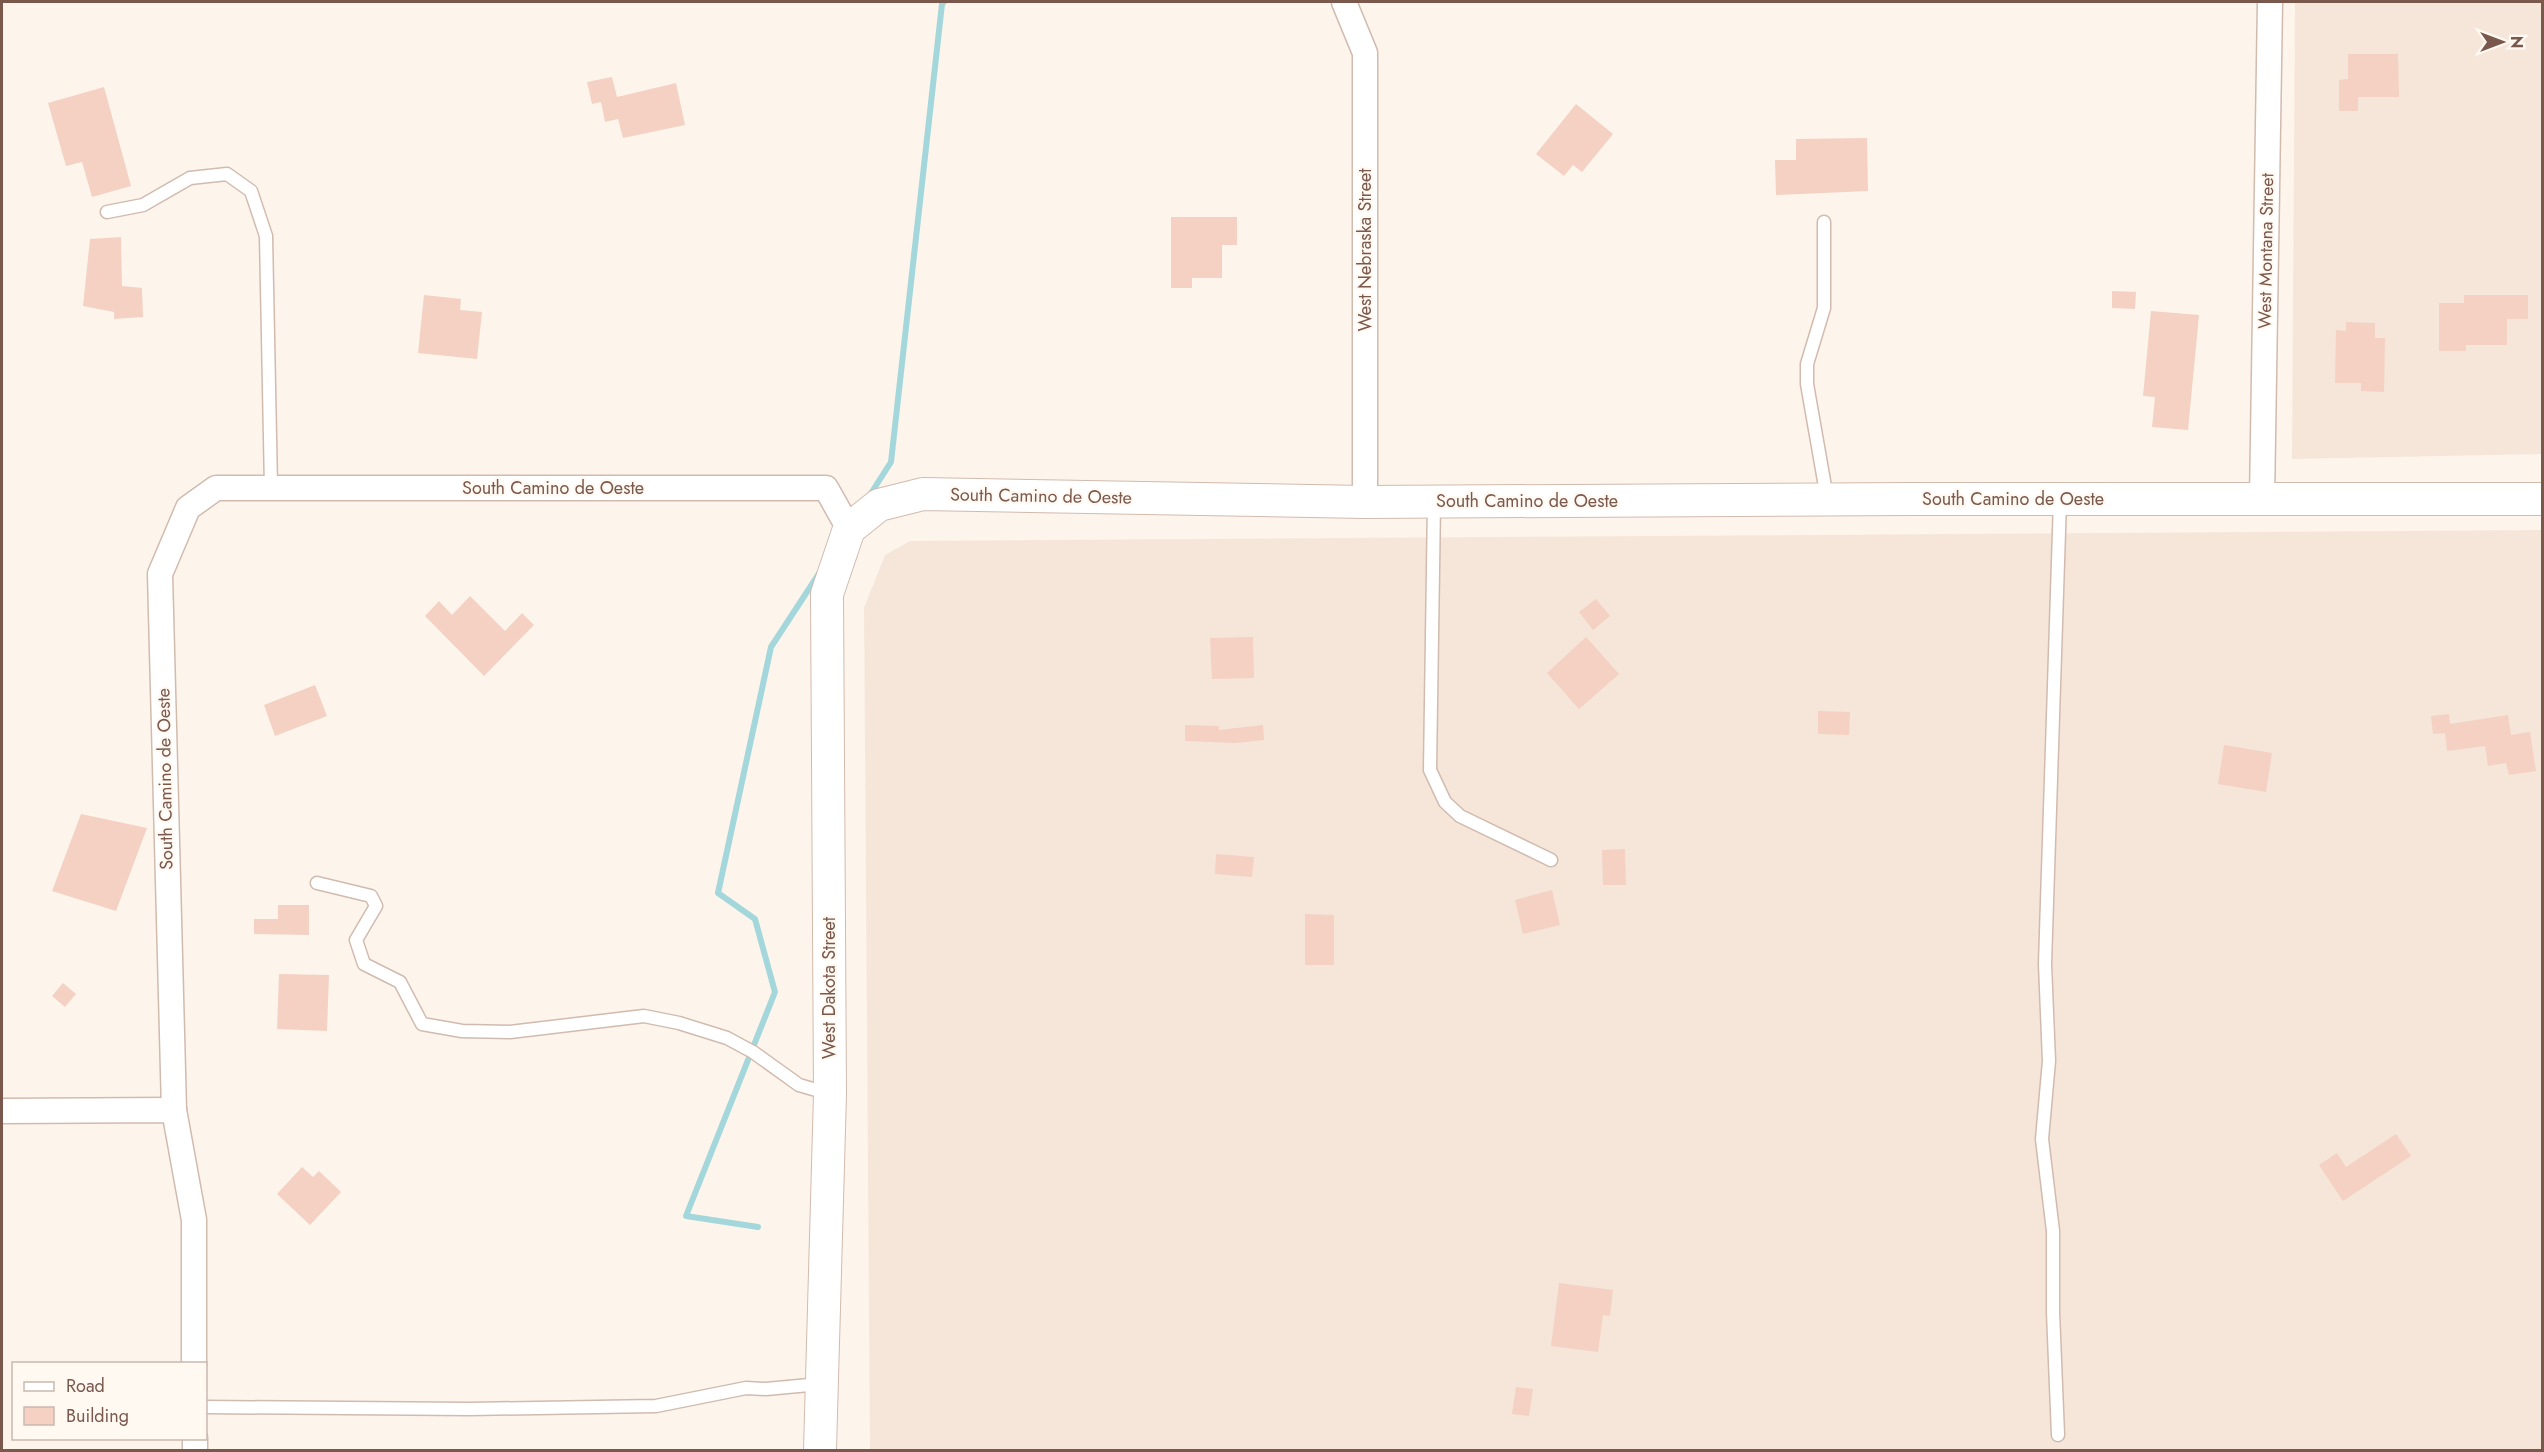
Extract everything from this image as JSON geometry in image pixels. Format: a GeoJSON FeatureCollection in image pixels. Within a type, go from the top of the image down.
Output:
{"type":"FeatureCollection","features":[{"type":"Feature","properties":{"kind":"street","name":"West Nebraska Street"},"geometry":{"type":"LineString","coordinates":[[1344,2],[1365,53],[1365,502]]}},
{"type":"Feature","properties":{"kind":"street","name":"West Montana Street"},"geometry":{"type":"LineString","coordinates":[[2262,500],[2270,2]]}},
{"type":"Feature","properties":{"kind":"street","name":"South Camino de Oeste"},"geometry":{"type":"LineString","coordinates":[[194,1362],[194,1220],[174,1110],[160,574],[188,507],[216,488],[826,488],[849,530],[879,506],[923,494],[1365,502],[2542,499]]}},
{"type":"Feature","properties":{"kind":"street","name":"West Dakota Street"},"geometry":{"type":"LineString","coordinates":[[820,1450],[820,1384],[830,1094],[827,594],[849,530]]}},
{"type":"Feature","properties":{"kind":"street"},"geometry":{"type":"LineString","coordinates":[[2,1110],[174,1110]]}},
{"type":"Feature","properties":{"kind":"lane"},"geometry":{"type":"LineString","coordinates":[[107,212],[143,205],[190,178],[227,174],[251,191],[266,236],[271,488]]}},
{"type":"Feature","properties":{"kind":"lane"},"geometry":{"type":"LineString","coordinates":[[1824,222],[1824,308],[1807,364],[1807,384],[1827,500]]}},
{"type":"Feature","properties":{"kind":"lane"},"geometry":{"type":"LineString","coordinates":[[2058,1435],[2053,1312],[2053,1231],[2042,1139],[2049,1062],[2045,963],[2061,499]]}},
{"type":"Feature","properties":{"kind":"lane"},"geometry":{"type":"LineString","coordinates":[[1434,502],[1430,771],[1445,802],[1460,816],[1551,860]]}},
{"type":"Feature","properties":{"kind":"lane"},"geometry":{"type":"LineString","coordinates":[[317,884],[370,896],[376,906],[356,940],[364,964],[400,982],[423,1024],[462,1031],[510,1032],[644,1016],[679,1023],[727,1038],[753,1052],[799,1085],[830,1094]]}},
{"type":"Feature","properties":{"kind":"lane"},"geometry":{"type":"LineString","coordinates":[[207,1407],[656,1406],[746,1388],[766,1389],[820,1384]]}},
{"type":"Feature","properties":{"kind":"shaded area"},"geometry":{"type":"Polygon","coordinates":[[[2295,2],[2542,2],[2542,454],[2292,459],[2295,2]]]}},
{"type":"Feature","properties":{"kind":"shaded area"},"geometry":{"type":"Polygon","coordinates":[[[2542,530],[2542,1450],[870,1450],[864,608],[885,555],[910,541],[2542,530]]]}},
{"type":"Feature","properties":{"kind":"building"},"geometry":{"type":"Polygon","coordinates":[[[2348,54],[2398,54],[2399,97],[2358,97],[2358,111],[2339,111],[2339,80],[2348,79],[2348,54]]]}},
{"type":"Feature","properties":{"kind":"building"},"geometry":{"type":"Polygon","coordinates":[[[612,77],[617,97],[676,83],[685,125],[623,138],[618,119],[605,122],[601,102],[592,104],[587,82],[612,77]]]}},
{"type":"Feature","properties":{"kind":"building"},"geometry":{"type":"Polygon","coordinates":[[[104,87],[131,186],[92,197],[82,162],[66,166],[48,103],[104,87]]]}},
{"type":"Feature","properties":{"kind":"building"},"geometry":{"type":"Polygon","coordinates":[[[1576,104],[1613,134],[1582,172],[1573,165],[1564,176],[1536,154],[1576,104]]]}},
{"type":"Feature","properties":{"kind":"building"},"geometry":{"type":"Polygon","coordinates":[[[1867,138],[1868,191],[1776,195],[1775,160],[1796,160],[1796,139],[1867,138]]]}},
{"type":"Feature","properties":{"kind":"building"},"geometry":{"type":"Polygon","coordinates":[[[1171,217],[1237,217],[1237,245],[1222,245],[1222,278],[1192,278],[1192,288],[1171,288],[1171,217]]]}},
{"type":"Feature","properties":{"kind":"building"},"geometry":{"type":"Polygon","coordinates":[[[121,237],[122,286],[142,288],[143,317],[114,319],[114,312],[83,306],[90,239],[121,237]]]}},
{"type":"Feature","properties":{"kind":"building"},"geometry":{"type":"Polygon","coordinates":[[[2112,291],[2136,292],[2135,309],[2112,308],[2112,291]]]}},
{"type":"Feature","properties":{"kind":"building"},"geometry":{"type":"Polygon","coordinates":[[[424,295],[461,299],[460,310],[482,312],[477,359],[418,353],[424,295]]]}},
{"type":"Feature","properties":{"kind":"building"},"geometry":{"type":"Polygon","coordinates":[[[2464,295],[2528,295],[2528,319],[2507,319],[2507,345],[2466,345],[2466,351],[2439,351],[2439,303],[2464,303],[2464,295]]]}},
{"type":"Feature","properties":{"kind":"building"},"geometry":{"type":"Polygon","coordinates":[[[2151,311],[2199,315],[2188,430],[2152,427],[2155,397],[2143,396],[2151,311]]]}},
{"type":"Feature","properties":{"kind":"building"},"geometry":{"type":"Polygon","coordinates":[[[2346,322],[2375,323],[2375,338],[2385,338],[2384,392],[2361,391],[2361,383],[2335,383],[2336,330],[2346,331],[2346,322]]]}},
{"type":"Feature","properties":{"kind":"building"},"geometry":{"type":"Polygon","coordinates":[[[470,596],[505,631],[522,613],[534,625],[484,676],[425,616],[439,601],[452,615],[470,596]]]}},
{"type":"Feature","properties":{"kind":"building"},"geometry":{"type":"Polygon","coordinates":[[[1596,599],[1610,616],[1593,630],[1579,612],[1596,599]]]}},
{"type":"Feature","properties":{"kind":"building"},"geometry":{"type":"Polygon","coordinates":[[[1253,637],[1254,678],[1212,679],[1210,638],[1253,637]]]}},
{"type":"Feature","properties":{"kind":"building"},"geometry":{"type":"Polygon","coordinates":[[[1586,637],[1619,674],[1579,709],[1547,673],[1586,637]]]}},
{"type":"Feature","properties":{"kind":"building"},"geometry":{"type":"Polygon","coordinates":[[[315,685],[327,716],[275,736],[264,705],[315,685]]]}},
{"type":"Feature","properties":{"kind":"building"},"geometry":{"type":"Polygon","coordinates":[[[1818,711],[1850,712],[1849,735],[1818,734],[1818,711]]]}},
{"type":"Feature","properties":{"kind":"building"},"geometry":{"type":"Polygon","coordinates":[[[2449,714],[2450,724],[2508,715],[2511,735],[2530,732],[2536,771],[2509,775],[2506,763],[2488,766],[2485,746],[2447,751],[2445,733],[2433,734],[2431,716],[2449,714]]]}},
{"type":"Feature","properties":{"kind":"building"},"geometry":{"type":"Polygon","coordinates":[[[1185,725],[1219,726],[1219,730],[1263,725],[1264,740],[1236,743],[1185,741],[1185,725]]]}},
{"type":"Feature","properties":{"kind":"building"},"geometry":{"type":"Polygon","coordinates":[[[2224,745],[2272,753],[2266,792],[2218,784],[2224,745]]]}},
{"type":"Feature","properties":{"kind":"building"},"geometry":{"type":"Polygon","coordinates":[[[81,814],[147,828],[116,911],[52,891],[81,814]]]}},
{"type":"Feature","properties":{"kind":"building"},"geometry":{"type":"Polygon","coordinates":[[[1625,849],[1626,885],[1603,885],[1602,850],[1625,849]]]}},
{"type":"Feature","properties":{"kind":"building"},"geometry":{"type":"Polygon","coordinates":[[[1216,854],[1254,857],[1252,877],[1215,874],[1216,854]]]}},
{"type":"Feature","properties":{"kind":"building"},"geometry":{"type":"Polygon","coordinates":[[[1552,890],[1560,925],[1523,934],[1515,900],[1552,890]]]}},
{"type":"Feature","properties":{"kind":"building"},"geometry":{"type":"Polygon","coordinates":[[[278,905],[309,905],[309,935],[254,934],[254,919],[278,919],[278,905]]]}},
{"type":"Feature","properties":{"kind":"building"},"geometry":{"type":"Polygon","coordinates":[[[1305,914],[1334,915],[1334,965],[1305,965],[1305,914]]]}},
{"type":"Feature","properties":{"kind":"building"},"geometry":{"type":"Polygon","coordinates":[[[279,974],[329,975],[327,1031],[277,1029],[279,974]]]}},
{"type":"Feature","properties":{"kind":"building"},"geometry":{"type":"Polygon","coordinates":[[[63,983],[76,994],[65,1007],[52,996],[63,983]]]}},
{"type":"Feature","properties":{"kind":"building"},"geometry":{"type":"Polygon","coordinates":[[[2396,1134],[2411,1156],[2343,1201],[2319,1165],[2337,1153],[2346,1167],[2396,1134]]]}},
{"type":"Feature","properties":{"kind":"building"},"geometry":{"type":"Polygon","coordinates":[[[302,1167],[313,1177],[319,1171],[341,1192],[310,1225],[277,1194],[302,1167]]]}},
{"type":"Feature","properties":{"kind":"building"},"geometry":{"type":"Polygon","coordinates":[[[1559,1283],[1613,1290],[1610,1316],[1603,1315],[1598,1352],[1551,1346],[1559,1283]]]}},
{"type":"Feature","properties":{"kind":"building"},"geometry":{"type":"Polygon","coordinates":[[[1516,1387],[1533,1389],[1529,1416],[1512,1414],[1516,1387]]]}},
{"type":"Feature","properties":{"kind":"waterway"},"geometry":{"type":"LineString","coordinates":[[868,498],[891,462],[944,2]]}},
{"type":"Feature","properties":{"kind":"waterway"},"geometry":{"type":"LineString","coordinates":[[758,1227],[686,1216],[775,992],[755,919],[718,893],[771,647],[820,572]]}}]}
